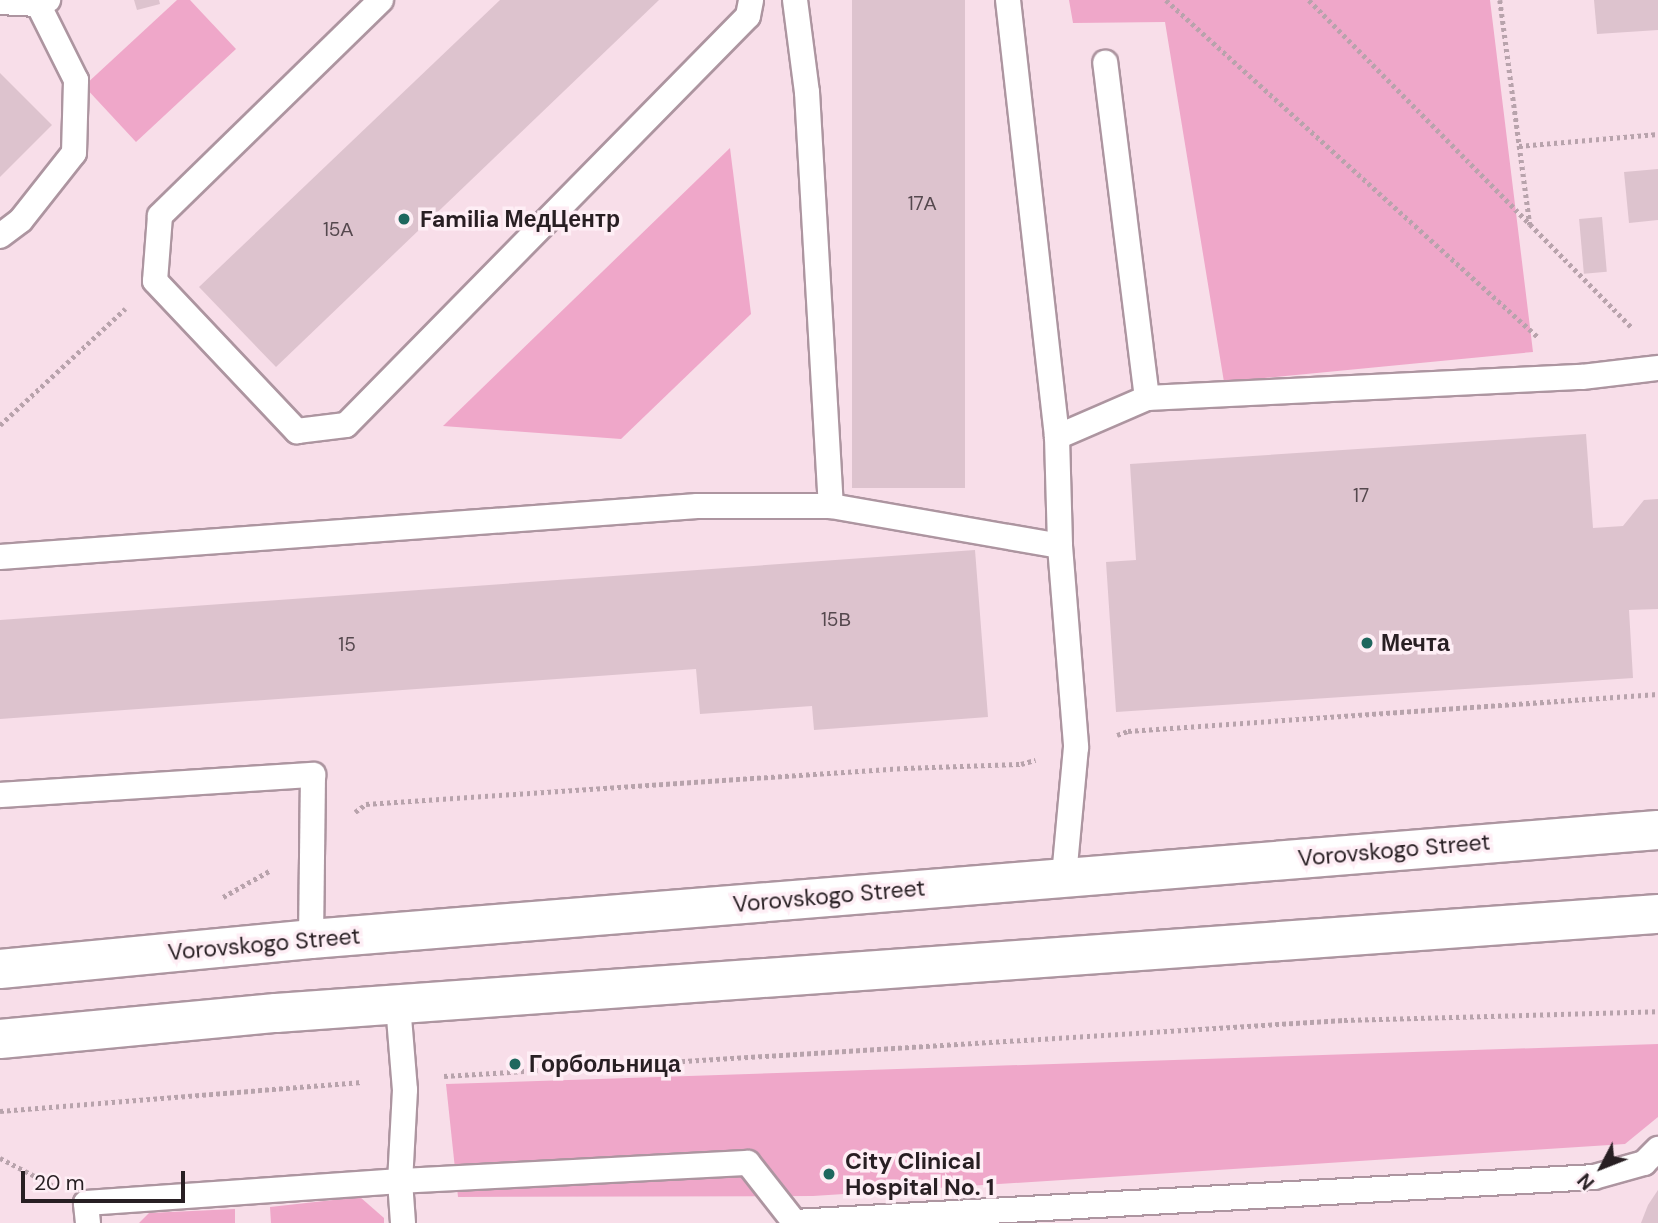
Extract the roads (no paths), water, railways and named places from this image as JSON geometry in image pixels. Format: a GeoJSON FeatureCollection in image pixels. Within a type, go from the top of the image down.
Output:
{"type":"FeatureCollection","features":[{"type":"Feature","properties":{"kind":"main road","name":"Vorovskogo Street"},"geometry":{"type":"LineString","coordinates":[[0,968],[311,939],[1064,876],[1658,830]]}},
{"type":"Feature","properties":{"kind":"main road"},"geometry":{"type":"LineString","coordinates":[[0,1039],[398,1005],[1658,915]]}},
{"type":"Feature","properties":{"kind":"lane"},"geometry":{"type":"LineString","coordinates":[[382,0],[160,216],[155,281],[297,431],[346,425],[748,16],[751,0]]}},
{"type":"Feature","properties":{"kind":"lane"},"geometry":{"type":"LineString","coordinates":[[795,0],[807,92],[831,506]]}},
{"type":"Feature","properties":{"kind":"lane"},"geometry":{"type":"LineString","coordinates":[[1008,0],[1057,437],[1060,546],[1076,747],[1064,876]]}},
{"type":"Feature","properties":{"kind":"lane"},"geometry":{"type":"LineString","coordinates":[[0,2],[43,2],[76,80],[75,153],[21,220],[0,236]]}},
{"type":"Feature","properties":{"kind":"lane"},"geometry":{"type":"LineString","coordinates":[[1105,63],[1147,398]]}},
{"type":"Feature","properties":{"kind":"lane"},"geometry":{"type":"LineString","coordinates":[[1057,437],[1147,398],[1582,377],[1658,368]]}},
{"type":"Feature","properties":{"kind":"lane"},"geometry":{"type":"LineString","coordinates":[[0,557],[697,506],[831,506],[1060,546]]}},
{"type":"Feature","properties":{"kind":"lane"},"geometry":{"type":"LineString","coordinates":[[0,795],[313,775],[311,939]]}},
{"type":"Feature","properties":{"kind":"lane"},"geometry":{"type":"LineString","coordinates":[[398,1005],[404,1078],[400,1181],[403,1223]]}},
{"type":"Feature","properties":{"kind":"lane"},"geometry":{"type":"LineString","coordinates":[[87,1213],[400,1181],[748,1163],[795,1222],[1594,1177],[1644,1163],[1658,1149]]}},
{"type":"Feature","properties":{"kind":"place","name":"Familia МедЦентр"},"geometry":{"type":"Point","coordinates":[404,219]}},
{"type":"Feature","properties":{"kind":"place","name":"Мечта"},"geometry":{"type":"Point","coordinates":[1367,643]}},
{"type":"Feature","properties":{"kind":"place","name":"Горбольница"},"geometry":{"type":"Point","coordinates":[515,1064]}},
{"type":"Feature","properties":{"kind":"place","name":"City Clinical Hospital No. 1"},"geometry":{"type":"Point","coordinates":[829,1174]}}]}
